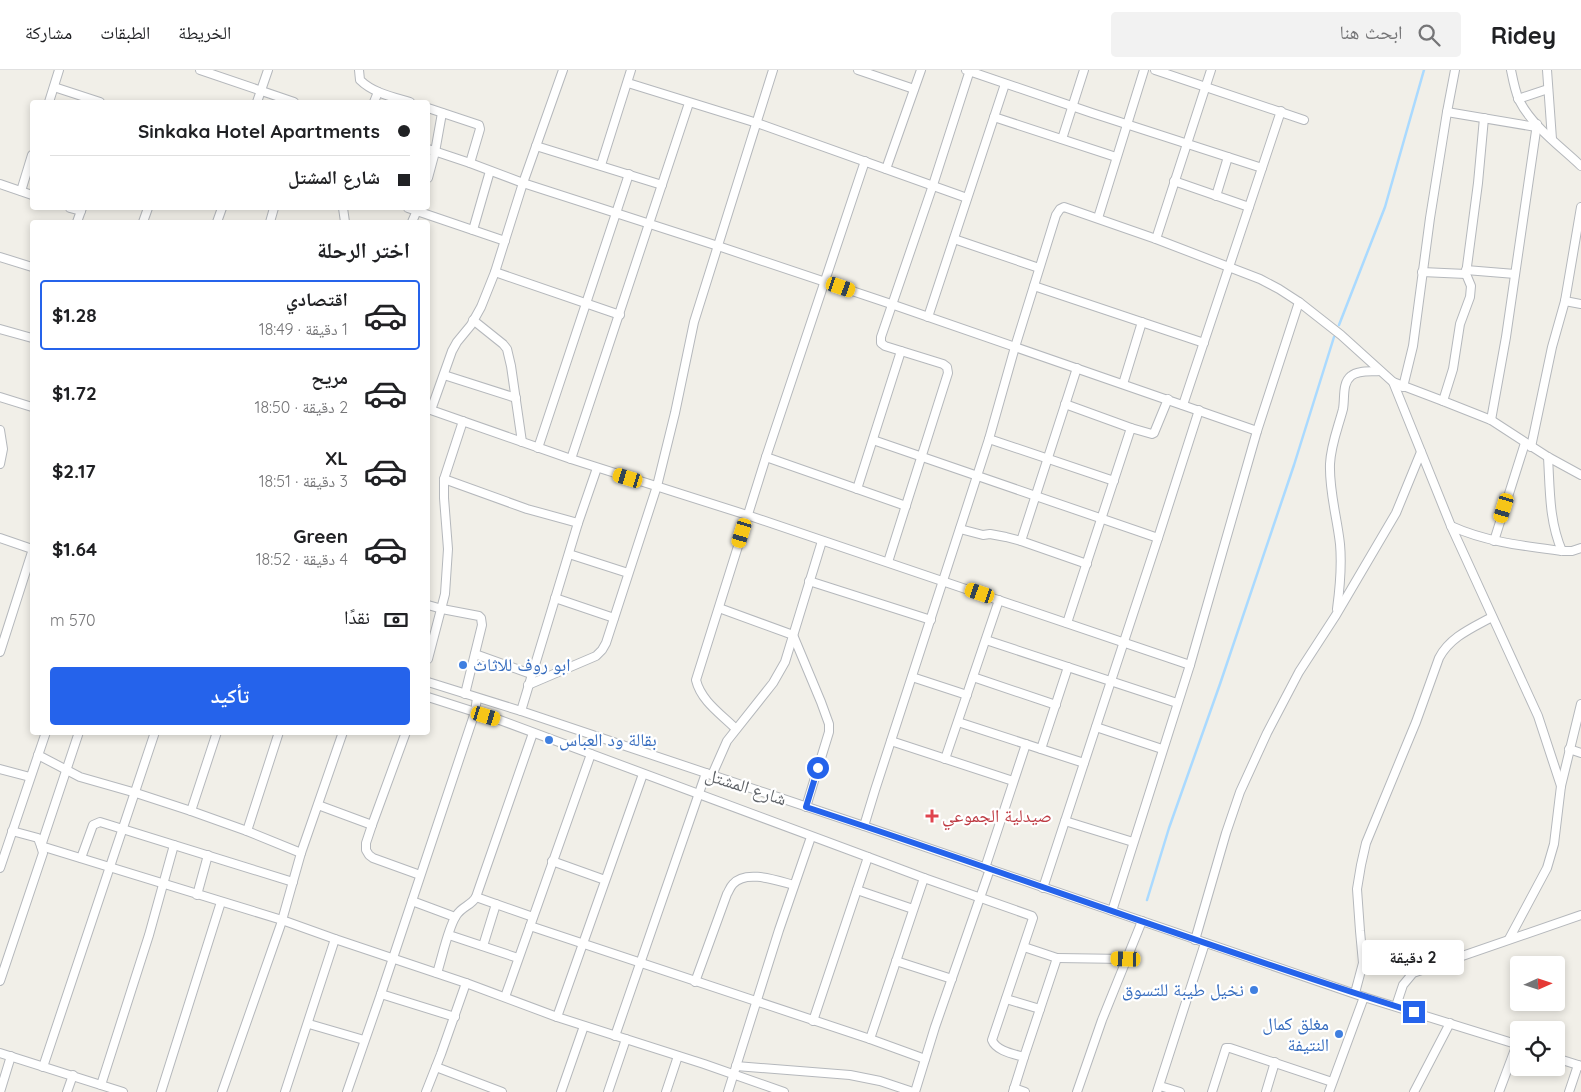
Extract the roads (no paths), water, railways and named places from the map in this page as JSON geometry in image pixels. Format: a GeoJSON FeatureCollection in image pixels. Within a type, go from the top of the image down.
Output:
{"type":"FeatureCollection","features":[{"type":"Feature","properties":{"kind":"street"},"geometry":{"type":"LineString","coordinates":[[50,100],[59,70]]}},
{"type":"Feature","properties":{"kind":"street"},"geometry":{"type":"LineString","coordinates":[[200,70],[288,100]]}},
{"type":"Feature","properties":{"kind":"street"},"geometry":{"type":"LineString","coordinates":[[258,100],[268,70]]}},
{"type":"Feature","properties":{"kind":"street"},"geometry":{"type":"LineString","coordinates":[[359,70],[360,80],[378,92],[404,100]]}},
{"type":"Feature","properties":{"kind":"street"},"geometry":{"type":"LineString","coordinates":[[430,408],[457,342],[481,307],[495,272],[523,183],[563,70]]}},
{"type":"Feature","properties":{"kind":"street"},"geometry":{"type":"LineString","coordinates":[[601,165],[631,70]]}},
{"type":"Feature","properties":{"kind":"street"},"geometry":{"type":"LineString","coordinates":[[528,685],[596,656],[606,643],[657,486],[694,322],[773,70]]}},
{"type":"Feature","properties":{"kind":"street"},"geometry":{"type":"LineString","coordinates":[[858,70],[914,89]]}},
{"type":"Feature","properties":{"kind":"street"},"geometry":{"type":"LineString","coordinates":[[886,169],[921,70]]}},
{"type":"Feature","properties":{"kind":"street"},"geometry":{"type":"LineString","coordinates":[[888,562],[948,373],[947,367],[943,364],[884,346],[881,343],[881,337],[933,185],[969,70],[1005,84],[1262,168]]}},
{"type":"Feature","properties":{"kind":"street"},"geometry":{"type":"LineString","coordinates":[[1062,139],[1084,70]]}},
{"type":"Feature","properties":{"kind":"street"},"geometry":{"type":"LineString","coordinates":[[1098,218],[1144,70]]}},
{"type":"Feature","properties":{"kind":"street"},"geometry":{"type":"LineString","coordinates":[[1155,70],[1304,120]]}},
{"type":"Feature","properties":{"kind":"street"},"geometry":{"type":"LineString","coordinates":[[1156,239],[1211,70]]}},
{"type":"Feature","properties":{"kind":"street"},"geometry":{"type":"LineString","coordinates":[[1403,387],[1413,346],[1430,218],[1455,70]]}},
{"type":"Feature","properties":{"kind":"street"},"geometry":{"type":"LineString","coordinates":[[1511,70],[1518,99],[1536,126],[1581,166]]}},
{"type":"Feature","properties":{"kind":"street"},"geometry":{"type":"LineString","coordinates":[[1547,70],[1552,139]]}},
{"type":"Feature","properties":{"kind":"street"},"geometry":{"type":"LineString","coordinates":[[628,83],[757,123],[967,198]]}},
{"type":"Feature","properties":{"kind":"street"},"geometry":{"type":"LineString","coordinates":[[928,318],[1005,84]]}},
{"type":"Feature","properties":{"kind":"street"},"geometry":{"type":"LineString","coordinates":[[54,87],[94,100]]}},
{"type":"Feature","properties":{"kind":"street"},"geometry":{"type":"LineString","coordinates":[[1518,99],[1548,89]]}},
{"type":"Feature","properties":{"kind":"street"},"geometry":{"type":"LineString","coordinates":[[375,100],[378,92]]}},
{"type":"Feature","properties":{"kind":"street"},"geometry":{"type":"LineString","coordinates":[[571,460],[689,103]]}},
{"type":"Feature","properties":{"kind":"street"},"geometry":{"type":"LineString","coordinates":[[430,109],[480,126],[470,163]]}},
{"type":"Feature","properties":{"kind":"street"},"geometry":{"type":"LineString","coordinates":[[1183,405],[1281,111]]}},
{"type":"Feature","properties":{"kind":"street"},"geometry":{"type":"LineString","coordinates":[[1447,112],[1536,126]]}},
{"type":"Feature","properties":{"kind":"street"},"geometry":{"type":"LineString","coordinates":[[442,113],[431,150],[523,183],[891,304],[1257,430]]}},
{"type":"Feature","properties":{"kind":"street"},"geometry":{"type":"LineString","coordinates":[[994,118],[1116,158]]}},
{"type":"Feature","properties":{"kind":"street"},"geometry":{"type":"LineString","coordinates":[[1443,401],[1453,369],[1460,324],[1470,297],[1470,286],[1466,272],[1478,184],[1484,118]]}},
{"type":"Feature","properties":{"kind":"street"},"geometry":{"type":"LineString","coordinates":[[1491,420],[1515,274],[1536,126]]}},
{"type":"Feature","properties":{"kind":"street"},"geometry":{"type":"LineString","coordinates":[[536,146],[662,185]]}},
{"type":"Feature","properties":{"kind":"street"},"geometry":{"type":"LineString","coordinates":[[1216,196],[1228,157]]}},
{"type":"Feature","properties":{"kind":"street"},"geometry":{"type":"LineString","coordinates":[[736,729],[705,700],[698,690],[696,680],[747,515],[865,161]]}},
{"type":"Feature","properties":{"kind":"street"},"geometry":{"type":"LineString","coordinates":[[21,191],[30,162]]}},
{"type":"Feature","properties":{"kind":"street"},"geometry":{"type":"LineString","coordinates":[[473,230],[490,171]]}},
{"type":"Feature","properties":{"kind":"street"},"geometry":{"type":"LineString","coordinates":[[538,448],[629,174]]}},
{"type":"Feature","properties":{"kind":"street"},"geometry":{"type":"LineString","coordinates":[[1174,182],[1249,207]]}},
{"type":"Feature","properties":{"kind":"street"},"geometry":{"type":"LineString","coordinates":[[0,184],[30,194]]}},
{"type":"Feature","properties":{"kind":"street"},"geometry":{"type":"LineString","coordinates":[[1494,541],[1528,445],[1565,301],[1581,206]]}},
{"type":"Feature","properties":{"kind":"street"},"geometry":{"type":"LineString","coordinates":[[864,826],[989,439],[1056,214],[1060,209],[1064,208],[1098,218],[1230,267],[1267,283],[1299,302],[1341,335],[1393,382],[1491,420],[1548,458],[1581,475]]}},
{"type":"Feature","properties":{"kind":"street"},"geometry":{"type":"LineString","coordinates":[[421,210],[505,241]]}},
{"type":"Feature","properties":{"kind":"street"},"geometry":{"type":"LineString","coordinates":[[954,239],[1039,268]]}},
{"type":"Feature","properties":{"kind":"street"},"geometry":{"type":"LineString","coordinates":[[0,257],[30,266]]}},
{"type":"Feature","properties":{"kind":"street"},"geometry":{"type":"LineString","coordinates":[[495,272],[620,315]]}},
{"type":"Feature","properties":{"kind":"street"},"geometry":{"type":"LineString","coordinates":[[1422,272],[1515,274]]}},
{"type":"Feature","properties":{"kind":"street"},"geometry":{"type":"LineString","coordinates":[[1034,286],[1204,343]]}},
{"type":"Feature","properties":{"kind":"street"},"geometry":{"type":"LineString","coordinates":[[1565,301],[1581,304]]}},
{"type":"Feature","properties":{"kind":"street"},"geometry":{"type":"LineString","coordinates":[[1112,911],[1190,665],[1257,430],[1299,302]]}},
{"type":"Feature","properties":{"kind":"street"},"geometry":{"type":"LineString","coordinates":[[473,320],[503,344],[510,356],[522,442]]}},
{"type":"Feature","properties":{"kind":"street"},"geometry":{"type":"LineString","coordinates":[[1123,384],[1142,322]]}},
{"type":"Feature","properties":{"kind":"street"},"geometry":{"type":"LineString","coordinates":[[0,328],[30,337]]}},
{"type":"Feature","properties":{"kind":"street"},"geometry":{"type":"LineString","coordinates":[[857,489],[901,351]]}},
{"type":"Feature","properties":{"kind":"street"},"geometry":{"type":"LineString","coordinates":[[1021,541],[1077,368]]}},
{"type":"Feature","properties":{"kind":"street"},"geometry":{"type":"LineString","coordinates":[[1336,615],[1341,570],[1340,545],[1331,486],[1332,447],[1343,408],[1346,383],[1349,378],[1361,372],[1380,371]]}},
{"type":"Feature","properties":{"kind":"street"},"geometry":{"type":"LineString","coordinates":[[444,375],[516,398]]}},
{"type":"Feature","properties":{"kind":"street"},"geometry":{"type":"LineString","coordinates":[[1393,382],[1451,526],[1538,716],[1561,786]]}},
{"type":"Feature","properties":{"kind":"street"},"geometry":{"type":"LineString","coordinates":[[0,397],[30,406]]}},
{"type":"Feature","properties":{"kind":"street"},"geometry":{"type":"LineString","coordinates":[[1065,404],[1152,434],[1168,399]]}},
{"type":"Feature","properties":{"kind":"street"},"geometry":{"type":"LineString","coordinates":[[430,410],[571,460],[747,515],[1190,665]]}},
{"type":"Feature","properties":{"kind":"street"},"geometry":{"type":"LineString","coordinates":[[1043,888],[1199,410]]}},
{"type":"Feature","properties":{"kind":"street"},"geometry":{"type":"LineString","coordinates":[[430,652],[445,594],[448,549],[444,479],[463,421]]}},
{"type":"Feature","properties":{"kind":"street"},"geometry":{"type":"LineString","coordinates":[[1067,623],[1131,428]]}},
{"type":"Feature","properties":{"kind":"street"},"geometry":{"type":"LineString","coordinates":[[0,430],[2,457],[0,464]]}},
{"type":"Feature","properties":{"kind":"street"},"geometry":{"type":"LineString","coordinates":[[989,439],[1114,481]]}},
{"type":"Feature","properties":{"kind":"street"},"geometry":{"type":"LineString","coordinates":[[873,440],[1158,538]]}},
{"type":"Feature","properties":{"kind":"street"},"geometry":{"type":"LineString","coordinates":[[1195,940],[1240,792],[1267,733],[1295,680],[1396,513],[1421,452]]}},
{"type":"Feature","properties":{"kind":"street"},"geometry":{"type":"LineString","coordinates":[[766,457],[906,506]]}},
{"type":"Feature","properties":{"kind":"street"},"geometry":{"type":"LineString","coordinates":[[1548,458],[1552,520],[1562,551]]}},
{"type":"Feature","properties":{"kind":"street"},"geometry":{"type":"LineString","coordinates":[[521,711],[568,554],[597,468]]}},
{"type":"Feature","properties":{"kind":"street"},"geometry":{"type":"LineString","coordinates":[[444,479],[527,509],[578,523]]}},
{"type":"Feature","properties":{"kind":"street"},"geometry":{"type":"LineString","coordinates":[[1451,526],[1468,534],[1494,541],[1562,551],[1572,551],[1581,548]]}},
{"type":"Feature","properties":{"kind":"street"},"geometry":{"type":"LineString","coordinates":[[960,529],[983,535],[994,534],[1021,541],[1087,564]]}},
{"type":"Feature","properties":{"kind":"street"},"geometry":{"type":"LineString","coordinates":[[0,538],[30,550]]}},
{"type":"Feature","properties":{"kind":"street"},"geometry":{"type":"LineString","coordinates":[[615,1036],[699,795],[727,741],[773,683],[784,662],[822,541]]}},
{"type":"Feature","properties":{"kind":"street"},"geometry":{"type":"LineString","coordinates":[[568,554],[628,573]]}},
{"type":"Feature","properties":{"kind":"street"},"geometry":{"type":"LineString","coordinates":[[0,652],[30,557]]}},
{"type":"Feature","properties":{"kind":"street"},"geometry":{"type":"LineString","coordinates":[[809,581],[931,620]]}},
{"type":"Feature","properties":{"kind":"street"},"geometry":{"type":"LineString","coordinates":[[555,598],[614,618]]}},
{"type":"Feature","properties":{"kind":"street"},"geometry":{"type":"LineString","coordinates":[[945,759],[999,600]]}},
{"type":"Feature","properties":{"kind":"street"},"geometry":{"type":"LineString","coordinates":[[430,606],[481,618],[482,625],[465,694]]}},
{"type":"Feature","properties":{"kind":"street"},"geometry":{"type":"LineString","coordinates":[[719,608],[793,635],[821,702],[830,732],[806,807]]}},
{"type":"Feature","properties":{"kind":"street"},"geometry":{"type":"LineString","coordinates":[[1355,993],[1363,962],[1358,889],[1366,843],[1444,649],[1462,634],[1492,617]]}},
{"type":"Feature","properties":{"kind":"street"},"geometry":{"type":"LineString","coordinates":[[986,640],[1177,703]]}},
{"type":"Feature","properties":{"kind":"street"},"geometry":{"type":"LineString","coordinates":[[474,654],[532,674]]}},
{"type":"Feature","properties":{"kind":"street"},"geometry":{"type":"LineString","coordinates":[[1041,749],[1068,667]]}},
{"type":"Feature","properties":{"kind":"street"},"geometry":{"type":"LineString","coordinates":[[912,677],[967,695]]}},
{"type":"Feature","properties":{"kind":"street"},"geometry":{"type":"LineString","coordinates":[[973,677],[1056,704]]}},
{"type":"Feature","properties":{"kind":"street","name":"شارع المشتل"},"geometry":{"type":"LineString","coordinates":[[430,683],[521,711],[864,826],[1364,997],[1510,1041]]}},
{"type":"Feature","properties":{"kind":"street"},"geometry":{"type":"LineString","coordinates":[[430,698],[591,754],[811,837],[1032,916],[1024,947],[992,1040],[998,1048],[1024,1057]]}},
{"type":"Feature","properties":{"kind":"street"},"geometry":{"type":"LineString","coordinates":[[347,1092],[382,994],[478,698]]}},
{"type":"Feature","properties":{"kind":"street"},"geometry":{"type":"LineString","coordinates":[[1509,939],[1546,868],[1554,844],[1561,786],[1581,704]]}},
{"type":"Feature","properties":{"kind":"street"},"geometry":{"type":"LineString","coordinates":[[958,722],[1084,763]]}},
{"type":"Feature","properties":{"kind":"street"},"geometry":{"type":"LineString","coordinates":[[1096,727],[1162,749]]}},
{"type":"Feature","properties":{"kind":"street"},"geometry":{"type":"LineString","coordinates":[[437,973],[455,917],[462,908],[471,904],[476,898],[533,733]]}},
{"type":"Feature","properties":{"kind":"street"},"geometry":{"type":"LineString","coordinates":[[0,868],[45,735]]}},
{"type":"Feature","properties":{"kind":"street"},"geometry":{"type":"LineString","coordinates":[[41,846],[78,735]]}},
{"type":"Feature","properties":{"kind":"street"},"geometry":{"type":"LineString","coordinates":[[43,1067],[154,735]]}},
{"type":"Feature","properties":{"kind":"street"},"geometry":{"type":"LineString","coordinates":[[191,811],[216,735]]}},
{"type":"Feature","properties":{"kind":"street"},"geometry":{"type":"LineString","coordinates":[[247,831],[278,735]]}},
{"type":"Feature","properties":{"kind":"street"},"geometry":{"type":"LineString","coordinates":[[222,1092],[282,920],[301,854],[342,735]]}},
{"type":"Feature","properties":{"kind":"street"},"geometry":{"type":"LineString","coordinates":[[405,735],[372,825],[366,843],[366,850],[368,855],[420,875]]}},
{"type":"Feature","properties":{"kind":"street"},"geometry":{"type":"LineString","coordinates":[[890,741],[1013,781]]}},
{"type":"Feature","properties":{"kind":"street"},"geometry":{"type":"LineString","coordinates":[[736,1066],[850,1075],[880,1081],[914,1092],[980,898],[1013,781],[1026,744]]}},
{"type":"Feature","properties":{"kind":"street"},"geometry":{"type":"LineString","coordinates":[[1569,749],[1581,753]]}},
{"type":"Feature","properties":{"kind":"street"},"geometry":{"type":"LineString","coordinates":[[505,996],[591,754]]}},
{"type":"Feature","properties":{"kind":"street"},"geometry":{"type":"LineString","coordinates":[[38,756],[80,777],[191,811],[247,831],[301,854]]}},
{"type":"Feature","properties":{"kind":"street"},"geometry":{"type":"LineString","coordinates":[[0,769],[30,777]]}},
{"type":"Feature","properties":{"kind":"street"},"geometry":{"type":"LineString","coordinates":[[557,1017],[643,774]]}},
{"type":"Feature","properties":{"kind":"street"},"geometry":{"type":"LineString","coordinates":[[318,805],[372,825]]}},
{"type":"Feature","properties":{"kind":"street"},"geometry":{"type":"LineString","coordinates":[[1065,821],[1133,842]]}},
{"type":"Feature","properties":{"kind":"street"},"geometry":{"type":"LineString","coordinates":[[81,858],[94,823],[100,822],[208,854],[293,882]]}},
{"type":"Feature","properties":{"kind":"street"},"geometry":{"type":"LineString","coordinates":[[0,981],[43,853],[38,838],[12,831]]}},
{"type":"Feature","properties":{"kind":"street"},"geometry":{"type":"LineString","coordinates":[[728,1092],[811,837]]}},
{"type":"Feature","properties":{"kind":"street"},"geometry":{"type":"LineString","coordinates":[[101,1085],[149,935],[174,845]]}},
{"type":"Feature","properties":{"kind":"street"},"geometry":{"type":"LineString","coordinates":[[41,846],[282,920],[335,940],[505,996],[557,1017],[784,1092]]}},
{"type":"Feature","properties":{"kind":"street"},"geometry":{"type":"LineString","coordinates":[[197,895],[208,854]]}},
{"type":"Feature","properties":{"kind":"street"},"geometry":{"type":"LineString","coordinates":[[812,1021],[868,857]]}},
{"type":"Feature","properties":{"kind":"street"},"geometry":{"type":"LineString","coordinates":[[552,861],[605,880]]}},
{"type":"Feature","properties":{"kind":"street"},"geometry":{"type":"LineString","coordinates":[[695,982],[727,894],[733,883],[740,878],[749,876],[794,885]]}},
{"type":"Feature","properties":{"kind":"street"},"geometry":{"type":"LineString","coordinates":[[870,1040],[924,878]]}},
{"type":"Feature","properties":{"kind":"street"},"geometry":{"type":"LineString","coordinates":[[856,890],[914,908]]}},
{"type":"Feature","properties":{"kind":"street"},"geometry":{"type":"LineString","coordinates":[[476,898],[533,917]]}},
{"type":"Feature","properties":{"kind":"street"},"geometry":{"type":"LineString","coordinates":[[412,901],[455,917]]}},
{"type":"Feature","properties":{"kind":"street"},"geometry":{"type":"LineString","coordinates":[[161,1092],[221,902]]}},
{"type":"Feature","properties":{"kind":"street"},"geometry":{"type":"LineString","coordinates":[[483,946],[496,904]]}},
{"type":"Feature","properties":{"kind":"street"},"geometry":{"type":"LineString","coordinates":[[1396,1006],[1403,985],[1414,973],[1581,915]]}},
{"type":"Feature","properties":{"kind":"street"},"geometry":{"type":"LineString","coordinates":[[1077,1092],[1102,1020],[1142,921]]}},
{"type":"Feature","properties":{"kind":"street"},"geometry":{"type":"LineString","coordinates":[[530,926],[925,1060]]}},
{"type":"Feature","properties":{"kind":"street"},"geometry":{"type":"LineString","coordinates":[[449,935],[518,958]]}},
{"type":"Feature","properties":{"kind":"street"},"geometry":{"type":"LineString","coordinates":[[286,1092],[335,940]]}},
{"type":"Feature","properties":{"kind":"street"},"geometry":{"type":"LineString","coordinates":[[1180,1092],[1158,1089],[1205,943]]}},
{"type":"Feature","properties":{"kind":"street"},"geometry":{"type":"LineString","coordinates":[[1024,947],[1057,958],[1126,959]]}},
{"type":"Feature","properties":{"kind":"street"},"geometry":{"type":"LineString","coordinates":[[1025,1092],[1013,1090],[1057,958]]}},
{"type":"Feature","properties":{"kind":"street"},"geometry":{"type":"LineString","coordinates":[[896,961],[952,979]]}},
{"type":"Feature","properties":{"kind":"street"},"geometry":{"type":"LineString","coordinates":[[426,1092],[466,983]]}},
{"type":"Feature","properties":{"kind":"street"},"geometry":{"type":"LineString","coordinates":[[382,994],[455,1017]]}},
{"type":"Feature","properties":{"kind":"street"},"geometry":{"type":"LineString","coordinates":[[1329,1092],[1364,997]]}},
{"type":"Feature","properties":{"kind":"street"},"geometry":{"type":"LineString","coordinates":[[1006,999],[1040,1010]]}},
{"type":"Feature","properties":{"kind":"street"},"geometry":{"type":"LineString","coordinates":[[1414,1092],[1450,1022]]}},
{"type":"Feature","properties":{"kind":"street"},"geometry":{"type":"LineString","coordinates":[[309,1024],[364,1040]]}},
{"type":"Feature","properties":{"kind":"street"},"geometry":{"type":"LineString","coordinates":[[561,1092],[584,1026]]}},
{"type":"Feature","properties":{"kind":"street"},"geometry":{"type":"LineString","coordinates":[[608,1092],[626,1039]]}},
{"type":"Feature","properties":{"kind":"street"},"geometry":{"type":"LineString","coordinates":[[1212,1092],[1226,1048],[1275,1062],[1332,1082]]}},
{"type":"Feature","properties":{"kind":"street"},"geometry":{"type":"LineString","coordinates":[[0,1053],[123,1092]]}},
{"type":"Feature","properties":{"kind":"street"},"geometry":{"type":"LineString","coordinates":[[0,1092],[11,1056]]}},
{"type":"Feature","properties":{"kind":"street"},"geometry":{"type":"LineString","coordinates":[[666,1092],[678,1056]]}},
{"type":"Feature","properties":{"kind":"street"},"geometry":{"type":"LineString","coordinates":[[1565,1061],[1579,1065],[1569,1092]]}},
{"type":"Feature","properties":{"kind":"street"},"geometry":{"type":"LineString","coordinates":[[1266,1092],[1275,1062]]}},
{"type":"Feature","properties":{"kind":"street"},"geometry":{"type":"LineString","coordinates":[[1499,1092],[1510,1064]]}},
{"type":"Feature","properties":{"kind":"street"},"geometry":{"type":"LineString","coordinates":[[436,1067],[502,1092]]}},
{"type":"Feature","properties":{"kind":"street"},"geometry":{"type":"LineString","coordinates":[[67,1092],[73,1075]]}},
{"type":"Feature","properties":{"kind":"waterway"},"geometry":{"type":"LineString","coordinates":[[1339,325],[1385,207],[1424,70]]}},
{"type":"Feature","properties":{"kind":"waterway"},"geometry":{"type":"LineString","coordinates":[[1147,900],[1169,828],[1294,465],[1334,337]]}},
{"type":"Feature","properties":{"kind":"place","name":"ابو روف للاثاث"},"geometry":{"type":"Point","coordinates":[463,665]}},
{"type":"Feature","properties":{"kind":"place","name":"بقالة ود العباس"},"geometry":{"type":"Point","coordinates":[549,740]}},
{"type":"Feature","properties":{"kind":"place","name":"صيدلية الجموعي"},"geometry":{"type":"Point","coordinates":[932,816]}},
{"type":"Feature","properties":{"kind":"place","name":"نخيل طيبة للتسوق"},"geometry":{"type":"Point","coordinates":[1254,990]}},
{"type":"Feature","properties":{"kind":"place","name":"مغلق كمال النتيفة"},"geometry":{"type":"Point","coordinates":[1339,1034]}}]}
